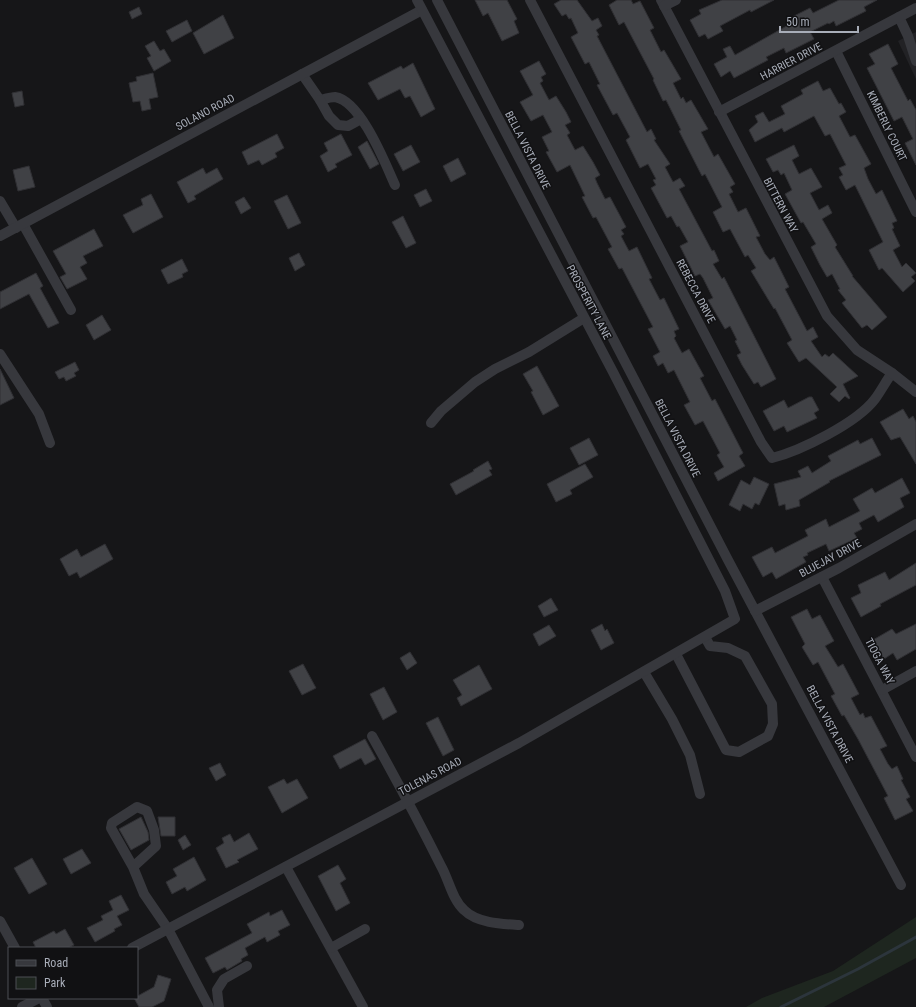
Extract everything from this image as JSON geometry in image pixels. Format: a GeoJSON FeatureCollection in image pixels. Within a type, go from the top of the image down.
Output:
{"type":"FeatureCollection","features":[{"type":"Feature","properties":{"kind":"street","name":"PROSPERITY LANE"},"geometry":{"type":"LineString","coordinates":[[417,0],[725,591],[735,619]]}},
{"type":"Feature","properties":{"kind":"street","name":"BELLA VISTA DRIVE"},"geometry":{"type":"LineString","coordinates":[[437,0],[755,611],[901,885]]}},
{"type":"Feature","properties":{"kind":"street","name":"REBECCA DRIVE"},"geometry":{"type":"LineString","coordinates":[[530,0],[757,435],[772,458],[789,454],[851,421],[875,400],[892,373]]}},
{"type":"Feature","properties":{"kind":"street"},"geometry":{"type":"LineString","coordinates":[[662,3],[676,0]]}},
{"type":"Feature","properties":{"kind":"street","name":"BITTERN WAY"},"geometry":{"type":"LineString","coordinates":[[662,3],[827,316],[857,350],[892,373],[916,392]]}},
{"type":"Feature","properties":{"kind":"street","name":"HARRIER DRIVE"},"geometry":{"type":"LineString","coordinates":[[719,112],[916,8]]}},
{"type":"Feature","properties":{"kind":"street","name":"SOLANO ROAD"},"geometry":{"type":"LineString","coordinates":[[0,236],[422,10]]}},
{"type":"Feature","properties":{"kind":"street"},"geometry":{"type":"LineString","coordinates":[[899,17],[908,36],[916,62]]}},
{"type":"Feature","properties":{"kind":"street","name":"KIMBERLY COURT"},"geometry":{"type":"LineString","coordinates":[[836,50],[916,212]]}},
{"type":"Feature","properties":{"kind":"street"},"geometry":{"type":"LineString","coordinates":[[302,74],[329,116],[338,125],[348,126],[361,119]]}},
{"type":"Feature","properties":{"kind":"street"},"geometry":{"type":"LineString","coordinates":[[320,100],[335,97],[346,102],[357,111],[395,185]]}},
{"type":"Feature","properties":{"kind":"street"},"geometry":{"type":"LineString","coordinates":[[0,201],[19,226],[71,310]]}},
{"type":"Feature","properties":{"kind":"street"},"geometry":{"type":"LineString","coordinates":[[431,423],[441,411],[475,382],[495,369],[529,352],[584,318]]}},
{"type":"Feature","properties":{"kind":"street"},"geometry":{"type":"LineString","coordinates":[[0,354],[39,414],[50,443]]}},
{"type":"Feature","properties":{"kind":"street","name":"BLUEJAY DRIVE"},"geometry":{"type":"LineString","coordinates":[[755,611],[916,524]]}},
{"type":"Feature","properties":{"kind":"street","name":"TIOGA WAY"},"geometry":{"type":"LineString","coordinates":[[822,576],[916,757]]}},
{"type":"Feature","properties":{"kind":"street","name":"TOLENAS ROAD"},"geometry":{"type":"LineString","coordinates":[[134,947],[519,743],[735,619]]}},
{"type":"Feature","properties":{"kind":"street"},"geometry":{"type":"LineString","coordinates":[[676,654],[726,750],[738,752],[762,740],[771,731],[773,712],[772,704],[753,669],[745,656],[738,651],[710,646],[705,637]]}},
{"type":"Feature","properties":{"kind":"street"},"geometry":{"type":"LineString","coordinates":[[882,690],[916,671]]}},
{"type":"Feature","properties":{"kind":"street"},"geometry":{"type":"LineString","coordinates":[[644,672],[672,719],[690,755],[700,794]]}},
{"type":"Feature","properties":{"kind":"street"},"geometry":{"type":"LineString","coordinates":[[372,736],[408,802],[442,868],[456,899],[464,910],[477,918],[496,924],[519,926]]}},
{"type":"Feature","properties":{"kind":"street"},"geometry":{"type":"LineString","coordinates":[[133,866],[156,846],[154,830],[147,811],[137,808],[112,823],[111,828],[133,866],[144,894],[168,929],[209,1007]]}},
{"type":"Feature","properties":{"kind":"street"},"geometry":{"type":"LineString","coordinates":[[286,867],[363,1007]]}},
{"type":"Feature","properties":{"kind":"street"},"geometry":{"type":"LineString","coordinates":[[0,921],[14,947]]}},
{"type":"Feature","properties":{"kind":"street"},"geometry":{"type":"LineString","coordinates":[[331,948],[365,928]]}},
{"type":"Feature","properties":{"kind":"street"},"geometry":{"type":"LineString","coordinates":[[219,1007],[218,990],[224,979],[247,966]]}},
{"type":"Feature","properties":{"kind":"street"},"geometry":{"type":"LineString","coordinates":[[22,1007],[37,999]]}},
{"type":"Feature","properties":{"kind":"shaded area"},"geometry":{"type":"Polygon","coordinates":[[[916,32],[916,79],[898,41],[916,32]]]}},
{"type":"Feature","properties":{"kind":"green space"},"geometry":{"type":"Polygon","coordinates":[[[916,917],[916,958],[824,1007],[746,1007],[762,998],[833,971],[916,917]]]}},
{"type":"Feature","properties":{"kind":"building"},"geometry":{"type":"Polygon","coordinates":[[[475,0],[507,0],[517,19],[514,21],[519,33],[502,41],[488,13],[483,16],[475,0]]]}},
{"type":"Feature","properties":{"kind":"building"},"geometry":{"type":"Polygon","coordinates":[[[561,0],[577,0],[592,21],[598,18],[602,26],[596,30],[599,35],[597,36],[647,132],[651,129],[656,139],[654,140],[670,164],[665,167],[673,182],[680,178],[685,186],[679,189],[712,251],[714,250],[719,261],[713,264],[722,279],[724,277],[776,379],[761,387],[758,382],[754,384],[742,365],[737,355],[741,353],[735,341],[737,340],[730,326],[725,329],[708,300],[713,298],[703,278],[700,274],[695,276],[680,246],[688,242],[679,226],[677,227],[671,216],[667,218],[651,188],[656,185],[653,180],[656,179],[648,164],[640,168],[626,140],[630,137],[617,113],[613,115],[597,85],[600,84],[589,62],[585,64],[571,37],[578,33],[571,18],[569,19],[566,14],[562,16],[554,4],[561,0]]]}},
{"type":"Feature","properties":{"kind":"building"},"geometry":{"type":"Polygon","coordinates":[[[617,0],[631,0],[633,4],[640,1],[654,28],[650,30],[661,52],[664,50],[681,79],[673,83],[681,99],[683,97],[686,103],[691,100],[708,129],[701,132],[714,157],[718,154],[735,184],[730,187],[733,192],[729,194],[738,212],[746,208],[760,236],[756,237],[770,260],[774,257],[789,287],[785,289],[807,331],[813,327],[818,337],[811,341],[822,357],[825,354],[829,357],[833,353],[858,376],[843,384],[850,398],[849,399],[845,396],[839,402],[830,394],[837,387],[806,358],[799,362],[787,343],[792,340],[775,308],[774,309],[751,271],[756,268],[748,255],[745,257],[730,229],[723,232],[713,212],[722,207],[705,174],[702,176],[679,131],[681,130],[666,100],[663,101],[653,80],[654,79],[624,22],[619,25],[609,5],[617,0]]]}},
{"type":"Feature","properties":{"kind":"building"},"geometry":{"type":"Polygon","coordinates":[[[722,0],[774,0],[751,12],[750,10],[720,26],[723,31],[708,39],[705,34],[699,37],[690,20],[701,14],[699,10],[722,0]]]}},
{"type":"Feature","properties":{"kind":"building"},"geometry":{"type":"Polygon","coordinates":[[[839,0],[877,0],[864,7],[866,11],[836,26],[834,21],[810,32],[814,39],[786,53],[784,48],[766,57],[768,60],[734,78],[730,71],[721,77],[714,64],[727,57],[723,49],[730,46],[735,55],[792,23],[790,18],[810,8],[813,13],[839,0]]]}},
{"type":"Feature","properties":{"kind":"building"},"geometry":{"type":"Polygon","coordinates":[[[139,7],[142,14],[132,19],[129,12],[139,7]]]}},
{"type":"Feature","properties":{"kind":"building"},"geometry":{"type":"Polygon","coordinates":[[[223,15],[234,38],[204,54],[193,33],[223,15]]]}},
{"type":"Feature","properties":{"kind":"building"},"geometry":{"type":"Polygon","coordinates":[[[187,20],[192,31],[172,42],[166,31],[187,20]]]}},
{"type":"Feature","properties":{"kind":"building"},"geometry":{"type":"Polygon","coordinates":[[[154,41],[160,51],[164,49],[171,61],[154,71],[147,58],[151,56],[145,46],[154,41]]]}},
{"type":"Feature","properties":{"kind":"building"},"geometry":{"type":"Polygon","coordinates":[[[888,44],[898,64],[891,68],[908,101],[910,99],[916,110],[916,165],[905,143],[913,139],[902,117],[894,121],[867,68],[875,64],[869,54],[888,44]]]}},
{"type":"Feature","properties":{"kind":"building"},"geometry":{"type":"Polygon","coordinates":[[[539,61],[546,74],[541,77],[543,81],[540,83],[549,100],[556,96],[571,122],[565,125],[570,133],[567,135],[575,150],[583,146],[593,162],[600,175],[595,178],[605,199],[610,197],[626,227],[621,230],[624,234],[621,236],[629,251],[637,247],[652,278],[649,279],[660,300],[664,298],[679,329],[674,331],[676,336],[674,338],[682,353],[689,349],[704,376],[700,378],[712,401],[715,399],[743,453],[739,456],[745,466],[718,481],[714,473],[724,467],[717,455],[720,453],[703,421],[695,425],[684,405],[690,402],[674,370],[668,373],[663,363],[658,366],[653,356],[660,352],[648,329],[653,327],[622,268],[619,269],[608,249],[612,247],[596,217],[593,218],[582,197],[585,196],[570,165],[557,172],[546,152],[549,151],[542,137],[552,132],[543,115],[531,121],[520,102],[533,95],[520,71],[539,61]]]}},
{"type":"Feature","properties":{"kind":"building"},"geometry":{"type":"Polygon","coordinates":[[[413,63],[435,109],[421,117],[410,96],[405,98],[400,89],[378,100],[368,83],[401,66],[403,69],[413,63]]]}},
{"type":"Feature","properties":{"kind":"building"},"geometry":{"type":"Polygon","coordinates":[[[153,73],[158,97],[149,99],[151,109],[142,111],[140,101],[133,102],[129,83],[137,81],[136,77],[153,73]]]}},
{"type":"Feature","properties":{"kind":"building"},"geometry":{"type":"Polygon","coordinates":[[[818,81],[823,91],[830,88],[839,104],[841,103],[846,112],[839,116],[850,137],[855,135],[871,164],[864,168],[868,179],[876,194],[882,190],[897,221],[892,223],[894,228],[892,229],[900,246],[893,250],[902,267],[906,263],[916,273],[911,277],[915,281],[903,292],[882,268],[879,270],[869,250],[883,242],[855,185],[846,190],[839,177],[843,175],[839,168],[846,165],[830,134],[825,136],[814,116],[784,132],[782,128],[755,142],[749,130],[758,122],[755,116],[763,112],[769,122],[785,114],[781,106],[803,94],[801,90],[818,81]]]}},
{"type":"Feature","properties":{"kind":"building"},"geometry":{"type":"Polygon","coordinates":[[[22,91],[24,105],[15,107],[12,93],[22,91]]]}},
{"type":"Feature","properties":{"kind":"building"},"geometry":{"type":"Polygon","coordinates":[[[277,134],[284,148],[275,153],[277,157],[262,165],[259,160],[248,165],[242,152],[277,134]]]}},
{"type":"Feature","properties":{"kind":"building"},"geometry":{"type":"Polygon","coordinates":[[[341,134],[352,155],[335,164],[337,167],[328,172],[320,156],[328,151],[324,143],[341,134]]]}},
{"type":"Feature","properties":{"kind":"building"},"geometry":{"type":"Polygon","coordinates":[[[367,141],[379,164],[370,169],[358,147],[367,141]]]}},
{"type":"Feature","properties":{"kind":"building"},"geometry":{"type":"Polygon","coordinates":[[[411,145],[420,162],[403,171],[394,154],[411,145]]]}},
{"type":"Feature","properties":{"kind":"building"},"geometry":{"type":"Polygon","coordinates":[[[794,145],[799,156],[792,160],[799,174],[811,168],[822,187],[810,193],[819,210],[828,205],[832,213],[822,219],[837,245],[835,247],[852,276],[887,317],[872,330],[867,325],[862,328],[842,303],[846,300],[838,290],[840,289],[832,274],[827,277],[820,265],[811,247],[816,244],[803,222],[801,223],[785,194],[792,190],[784,173],[781,175],[778,170],[773,172],[766,159],[794,145]]]}},
{"type":"Feature","properties":{"kind":"building"},"geometry":{"type":"Polygon","coordinates":[[[458,158],[466,174],[451,182],[443,166],[458,158]]]}},
{"type":"Feature","properties":{"kind":"building"},"geometry":{"type":"Polygon","coordinates":[[[29,166],[35,187],[18,191],[13,170],[29,166]]]}},
{"type":"Feature","properties":{"kind":"building"},"geometry":{"type":"Polygon","coordinates":[[[203,168],[206,174],[217,168],[223,179],[194,196],[196,199],[188,203],[177,182],[203,168]]]}},
{"type":"Feature","properties":{"kind":"building"},"geometry":{"type":"Polygon","coordinates":[[[426,189],[432,201],[420,207],[414,195],[426,189]]]}},
{"type":"Feature","properties":{"kind":"building"},"geometry":{"type":"Polygon","coordinates":[[[151,194],[163,217],[133,233],[123,215],[143,205],[141,199],[151,194]]]}},
{"type":"Feature","properties":{"kind":"building"},"geometry":{"type":"Polygon","coordinates":[[[287,195],[301,223],[288,229],[274,201],[287,195]]]}},
{"type":"Feature","properties":{"kind":"building"},"geometry":{"type":"Polygon","coordinates":[[[244,197],[251,208],[241,214],[235,202],[244,197]]]}},
{"type":"Feature","properties":{"kind":"building"},"geometry":{"type":"Polygon","coordinates":[[[403,216],[416,243],[406,248],[392,222],[403,216]]]}},
{"type":"Feature","properties":{"kind":"building"},"geometry":{"type":"Polygon","coordinates":[[[94,229],[103,246],[83,256],[87,263],[80,267],[87,279],[67,289],[60,277],[66,274],[53,251],[94,229]]]}},
{"type":"Feature","properties":{"kind":"building"},"geometry":{"type":"Polygon","coordinates":[[[299,253],[305,265],[295,271],[289,258],[299,253]]]}},
{"type":"Feature","properties":{"kind":"building"},"geometry":{"type":"Polygon","coordinates":[[[182,259],[188,271],[182,274],[183,277],[168,284],[161,270],[182,259]]]}},
{"type":"Feature","properties":{"kind":"building"},"geometry":{"type":"Polygon","coordinates":[[[36,273],[43,286],[40,288],[59,323],[48,328],[29,294],[0,309],[0,292],[36,273]]]}},
{"type":"Feature","properties":{"kind":"building"},"geometry":{"type":"Polygon","coordinates":[[[102,315],[111,330],[94,340],[86,325],[102,315]]]}},
{"type":"Feature","properties":{"kind":"building"},"geometry":{"type":"Polygon","coordinates":[[[75,362],[79,370],[74,373],[76,376],[66,381],[64,377],[59,379],[55,372],[75,362]]]}},
{"type":"Feature","properties":{"kind":"building"},"geometry":{"type":"Polygon","coordinates":[[[537,366],[559,406],[543,415],[531,392],[533,391],[523,374],[537,366]]]}},
{"type":"Feature","properties":{"kind":"building"},"geometry":{"type":"Polygon","coordinates":[[[0,369],[14,398],[0,405],[0,369]]]}},
{"type":"Feature","properties":{"kind":"building"},"geometry":{"type":"Polygon","coordinates":[[[809,397],[812,397],[819,410],[814,413],[817,418],[787,432],[784,426],[774,431],[763,411],[784,400],[788,408],[809,397]]]}},
{"type":"Feature","properties":{"kind":"building"},"geometry":{"type":"Polygon","coordinates":[[[903,409],[909,419],[913,416],[916,422],[916,464],[900,437],[891,440],[880,422],[903,409]]]}},
{"type":"Feature","properties":{"kind":"building"},"geometry":{"type":"Polygon","coordinates":[[[589,438],[598,455],[579,465],[570,448],[589,438]]]}},
{"type":"Feature","properties":{"kind":"building"},"geometry":{"type":"Polygon","coordinates":[[[872,438],[881,455],[829,481],[830,482],[799,500],[800,506],[786,510],[785,504],[779,506],[774,484],[801,477],[798,471],[808,466],[812,473],[831,461],[828,456],[858,440],[860,444],[872,438]]]}},
{"type":"Feature","properties":{"kind":"building"},"geometry":{"type":"Polygon","coordinates":[[[488,461],[492,469],[489,470],[492,475],[456,495],[450,484],[474,471],[473,470],[488,461]]]}},
{"type":"Feature","properties":{"kind":"building"},"geometry":{"type":"Polygon","coordinates":[[[585,464],[593,477],[570,490],[572,494],[556,502],[547,484],[585,464]]]}},
{"type":"Feature","properties":{"kind":"building"},"geometry":{"type":"Polygon","coordinates":[[[754,477],[769,484],[759,505],[755,503],[752,509],[743,504],[740,511],[729,505],[741,480],[750,485],[754,477]]]}},
{"type":"Feature","properties":{"kind":"building"},"geometry":{"type":"Polygon","coordinates":[[[902,478],[910,493],[900,498],[904,507],[878,522],[874,515],[859,523],[862,529],[854,533],[857,538],[829,551],[826,544],[807,553],[808,555],[803,557],[806,562],[776,579],[772,572],[763,577],[752,557],[772,547],[775,553],[808,536],[805,530],[826,519],[829,527],[860,511],[853,499],[872,488],[875,493],[902,478]]]}},
{"type":"Feature","properties":{"kind":"building"},"geometry":{"type":"Polygon","coordinates":[[[105,544],[113,559],[80,578],[77,572],[69,576],[60,559],[77,549],[81,557],[105,544]]]}},
{"type":"Feature","properties":{"kind":"building"},"geometry":{"type":"Polygon","coordinates":[[[916,563],[916,585],[880,604],[881,606],[861,617],[851,598],[861,593],[858,585],[885,572],[889,580],[916,563]]]}},
{"type":"Feature","properties":{"kind":"building"},"geometry":{"type":"Polygon","coordinates":[[[551,598],[558,610],[544,617],[538,606],[551,598]]]}},
{"type":"Feature","properties":{"kind":"building"},"geometry":{"type":"Polygon","coordinates":[[[807,609],[812,619],[820,615],[834,641],[825,646],[838,667],[843,664],[859,694],[851,698],[860,715],[863,713],[865,718],[871,716],[887,746],[880,749],[892,769],[897,766],[903,779],[901,780],[910,797],[906,799],[913,811],[895,820],[884,798],[888,796],[858,739],[844,715],[842,716],[831,696],[835,694],[818,662],[813,665],[802,647],[805,644],[791,617],[807,609]]]}},
{"type":"Feature","properties":{"kind":"building"},"geometry":{"type":"Polygon","coordinates":[[[602,624],[605,631],[607,629],[614,643],[601,650],[591,630],[602,624]]]}},
{"type":"Feature","properties":{"kind":"building"},"geometry":{"type":"Polygon","coordinates":[[[916,624],[916,649],[897,660],[893,653],[884,659],[873,640],[892,629],[896,634],[916,624]]]}},
{"type":"Feature","properties":{"kind":"building"},"geometry":{"type":"Polygon","coordinates":[[[549,625],[556,636],[539,646],[533,634],[549,625]]]}},
{"type":"Feature","properties":{"kind":"building"},"geometry":{"type":"Polygon","coordinates":[[[410,652],[417,663],[407,670],[400,658],[410,652]]]}},
{"type":"Feature","properties":{"kind":"building"},"geometry":{"type":"Polygon","coordinates":[[[303,664],[316,688],[302,695],[289,671],[303,664]]]}},
{"type":"Feature","properties":{"kind":"building"},"geometry":{"type":"Polygon","coordinates":[[[479,665],[492,689],[461,706],[457,698],[462,695],[453,680],[479,665]]]}},
{"type":"Feature","properties":{"kind":"building"},"geometry":{"type":"Polygon","coordinates":[[[384,687],[397,712],[383,720],[370,694],[384,687]]]}},
{"type":"Feature","properties":{"kind":"building"},"geometry":{"type":"Polygon","coordinates":[[[438,717],[454,750],[443,756],[426,723],[438,717]]]}},
{"type":"Feature","properties":{"kind":"building"},"geometry":{"type":"Polygon","coordinates":[[[365,739],[376,759],[365,765],[361,758],[340,769],[333,756],[365,739]]]}},
{"type":"Feature","properties":{"kind":"building"},"geometry":{"type":"Polygon","coordinates":[[[220,763],[226,775],[216,781],[209,768],[220,763]]]}},
{"type":"Feature","properties":{"kind":"building"},"geometry":{"type":"Polygon","coordinates":[[[284,779],[287,784],[297,779],[308,798],[282,813],[268,787],[284,779]]]}},
{"type":"Feature","properties":{"kind":"building"},"geometry":{"type":"Polygon","coordinates":[[[141,817],[148,832],[149,840],[131,850],[119,829],[141,817]]]}},
{"type":"Feature","properties":{"kind":"building"},"geometry":{"type":"Polygon","coordinates":[[[158,817],[175,817],[175,836],[161,836],[158,817]]]}},
{"type":"Feature","properties":{"kind":"building"},"geometry":{"type":"Polygon","coordinates":[[[249,833],[258,849],[237,860],[239,862],[226,868],[216,848],[224,843],[222,838],[230,834],[234,842],[249,833]]]}},
{"type":"Feature","properties":{"kind":"building"},"geometry":{"type":"Polygon","coordinates":[[[185,835],[191,845],[183,850],[178,840],[185,835]]]}},
{"type":"Feature","properties":{"kind":"building"},"geometry":{"type":"Polygon","coordinates":[[[82,849],[91,863],[71,874],[63,859],[82,849]]]}},
{"type":"Feature","properties":{"kind":"building"},"geometry":{"type":"Polygon","coordinates":[[[194,857],[206,880],[187,891],[185,887],[172,894],[166,882],[177,876],[173,869],[194,857]]]}},
{"type":"Feature","properties":{"kind":"building"},"geometry":{"type":"Polygon","coordinates":[[[32,858],[47,884],[29,894],[14,868],[32,858]]]}},
{"type":"Feature","properties":{"kind":"building"},"geometry":{"type":"Polygon","coordinates":[[[338,865],[346,879],[340,883],[350,903],[336,911],[318,876],[338,865]]]}},
{"type":"Feature","properties":{"kind":"building"},"geometry":{"type":"Polygon","coordinates":[[[121,895],[129,910],[117,916],[122,925],[114,929],[115,931],[95,942],[87,928],[103,920],[101,916],[113,910],[109,901],[121,895]]]}},
{"type":"Feature","properties":{"kind":"building"},"geometry":{"type":"Polygon","coordinates":[[[282,910],[290,925],[278,931],[280,935],[267,942],[265,937],[245,948],[248,955],[241,959],[242,961],[227,970],[225,967],[213,973],[205,958],[252,933],[247,924],[269,912],[270,916],[282,910]]]}},
{"type":"Feature","properties":{"kind":"building"},"geometry":{"type":"Polygon","coordinates":[[[65,929],[74,945],[70,947],[36,947],[33,942],[54,931],[56,934],[65,929]]]}},
{"type":"Feature","properties":{"kind":"building"},"geometry":{"type":"Polygon","coordinates":[[[158,975],[171,979],[164,1001],[152,1007],[139,1007],[135,999],[138,999],[138,996],[154,987],[158,975]]]}},
{"type":"Feature","properties":{"kind":"waterway"},"geometry":{"type":"LineString","coordinates":[[781,1007],[858,969],[916,937]]}}]}
